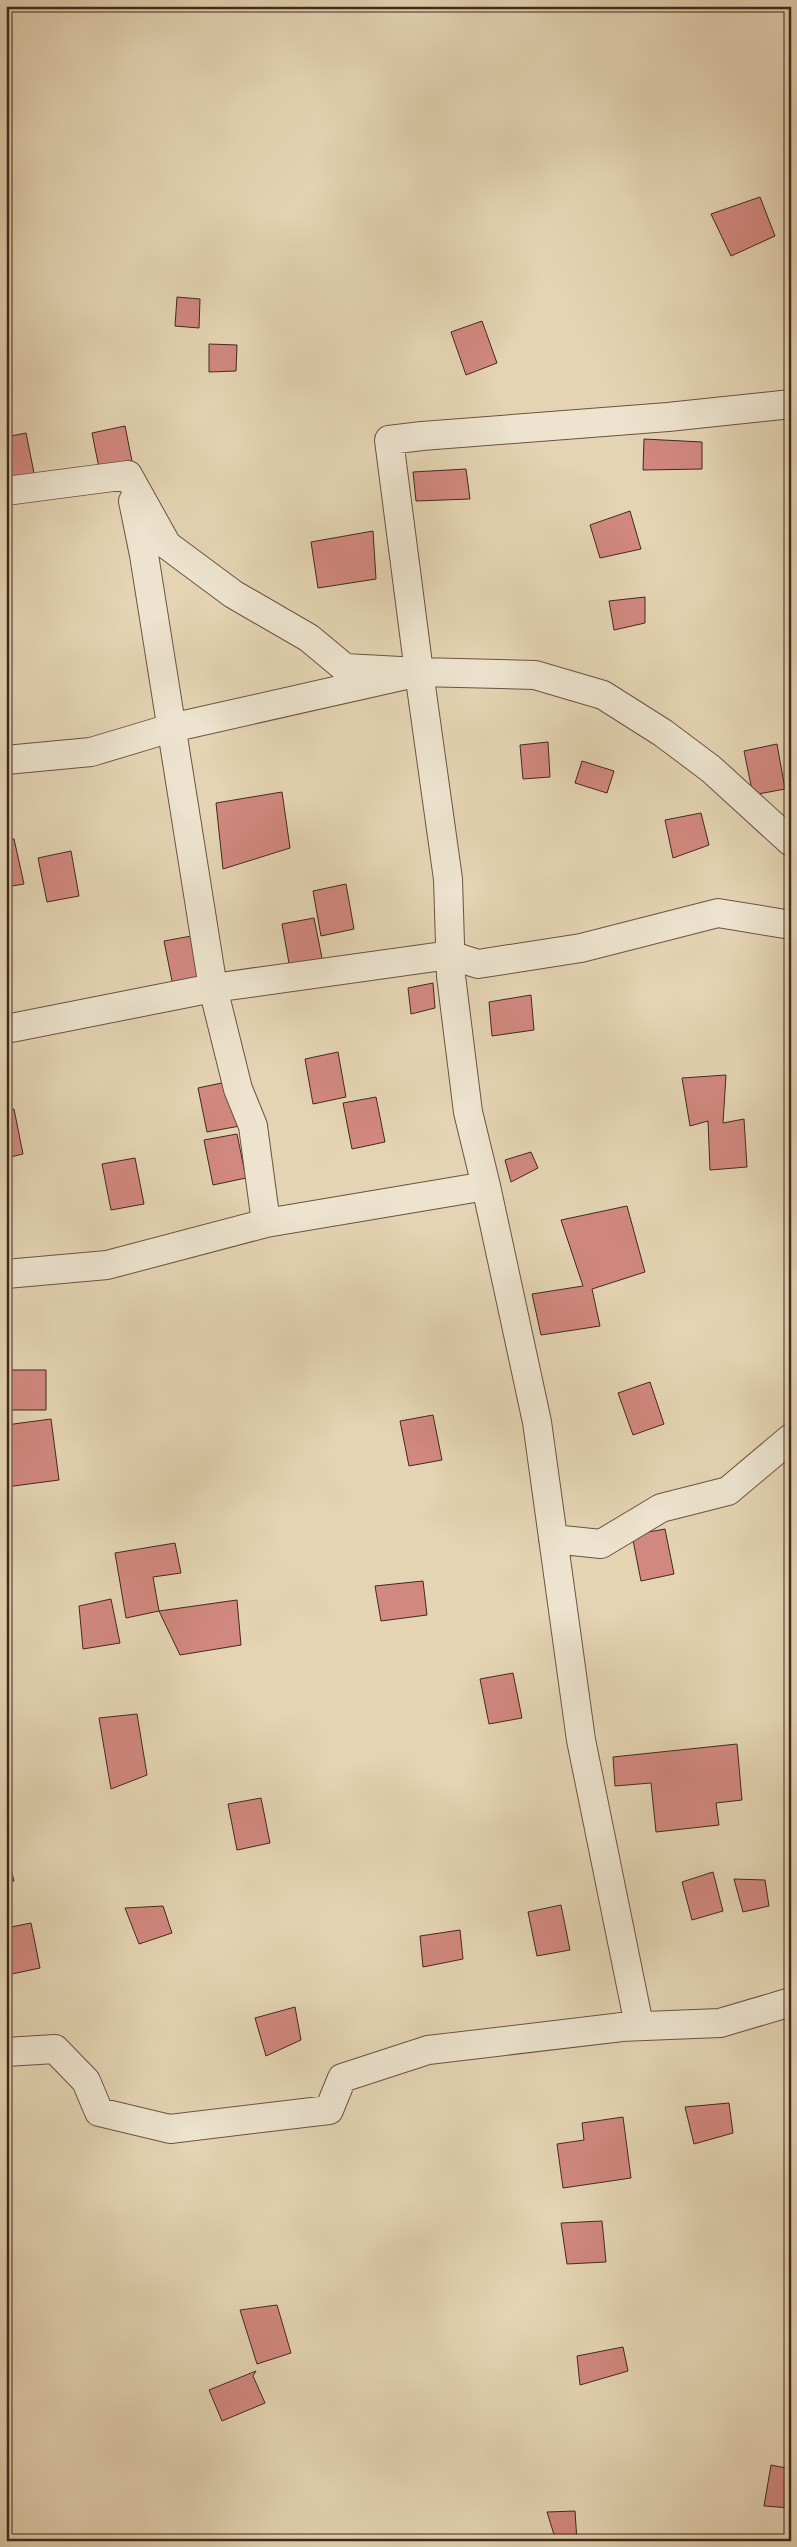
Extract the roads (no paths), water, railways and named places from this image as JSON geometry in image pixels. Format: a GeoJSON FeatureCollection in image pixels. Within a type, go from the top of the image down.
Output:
{"type":"FeatureCollection","features":[{"type":"Feature","properties":{"kind":"street"},"geometry":{"type":"LineString","coordinates":[[6,2052],[55,2049],[86,2081],[99,2112],[170,2130],[328,2110],[342,2078],[428,2050],[639,2025],[581,1740],[537,1422],[468,1112],[451,976],[448,879],[389,440],[668,417],[791,404]]}},
{"type":"Feature","properties":{"kind":"street"},"geometry":{"type":"LineString","coordinates":[[128,476],[167,545],[233,594],[309,638],[345,668],[535,675],[603,695],[662,733],[711,769],[791,842]]}},
{"type":"Feature","properties":{"kind":"street"},"geometry":{"type":"LineString","coordinates":[[6,491],[128,476]]}},
{"type":"Feature","properties":{"kind":"street"},"geometry":{"type":"LineString","coordinates":[[128,476],[144,555],[213,988],[238,1089],[253,1126],[266,1223]]}},
{"type":"Feature","properties":{"kind":"street"},"geometry":{"type":"LineString","coordinates":[[6,760],[91,752],[171,728],[420,672]]}},
{"type":"Feature","properties":{"kind":"street"},"geometry":{"type":"LineString","coordinates":[[6,1029],[213,988],[450,955],[478,964],[581,948],[718,913],[791,925]]}},
{"type":"Feature","properties":{"kind":"street"},"geometry":{"type":"LineString","coordinates":[[6,1274],[107,1265],[266,1223],[486,1186]]}},
{"type":"Feature","properties":{"kind":"street"},"geometry":{"type":"LineString","coordinates":[[553,1539],[601,1544],[661,1508],[728,1491],[791,1438]]}},
{"type":"Feature","properties":{"kind":"street"},"geometry":{"type":"LineString","coordinates":[[616,2028],[720,2023],[791,2002]]}}]}
